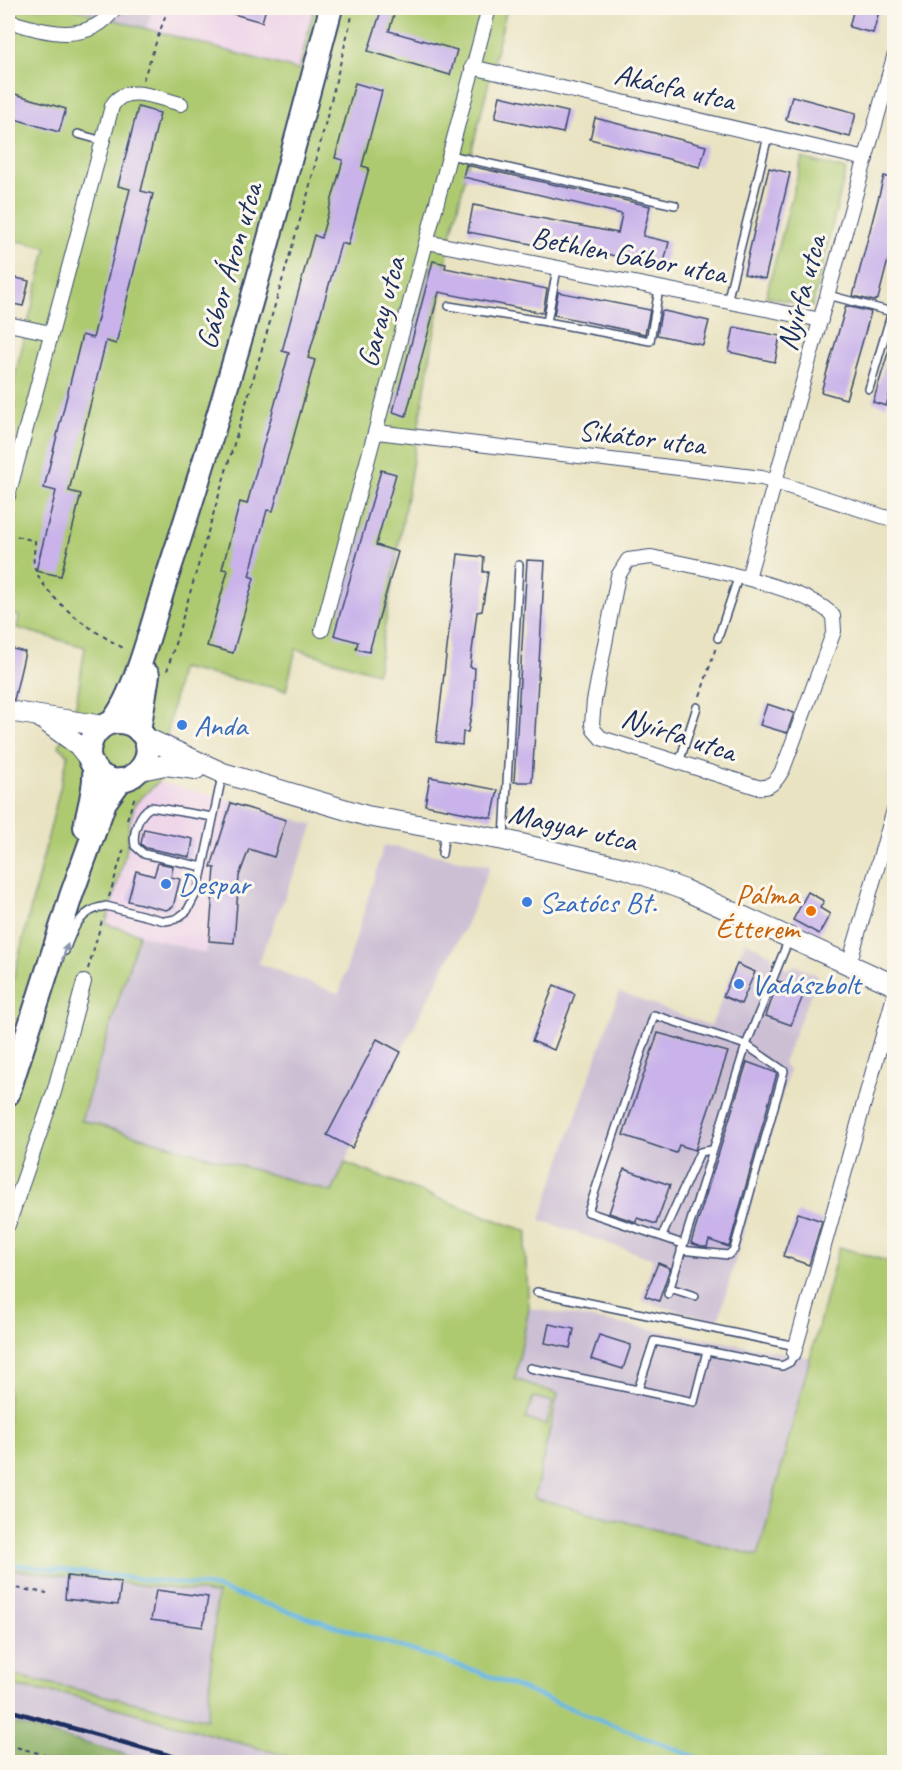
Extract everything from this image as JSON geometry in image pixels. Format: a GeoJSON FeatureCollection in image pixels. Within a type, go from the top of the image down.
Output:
{"type":"FeatureCollection","features":[{"type":"Feature","properties":{"kind":"main road","name":"Gábor Áron utca"},"geometry":{"type":"LineString","coordinates":[[107,724],[127,696],[180,539],[276,216],[331,8]]}},
{"type":"Feature","properties":{"kind":"main road","name":"Gábor Áron utca"},"geometry":{"type":"LineString","coordinates":[[141,734],[142,700],[180,539]]}},
{"type":"Feature","properties":{"kind":"main road"},"geometry":{"type":"LineString","coordinates":[[8,1094],[71,896],[105,802],[147,754],[141,734],[127,723],[107,724],[91,741],[92,764],[71,896]]}},
{"type":"Feature","properties":{"kind":"main road"},"geometry":{"type":"LineString","coordinates":[[92,764],[108,779],[131,775]]}},
{"type":"Feature","properties":{"kind":"street"},"geometry":{"type":"LineString","coordinates":[[8,21],[48,31],[76,33],[97,27],[115,8]]}},
{"type":"Feature","properties":{"kind":"street","name":"Garay utca"},"geometry":{"type":"LineString","coordinates":[[322,630],[489,8]]}},
{"type":"Feature","properties":{"kind":"street","name":"Nyírfa utca"},"geometry":{"type":"LineString","coordinates":[[744,576],[777,481],[894,57]]}},
{"type":"Feature","properties":{"kind":"street","name":"Akácfa utca"},"geometry":{"type":"LineString","coordinates":[[472,68],[866,159]]}},
{"type":"Feature","properties":{"kind":"street"},"geometry":{"type":"LineString","coordinates":[[8,489],[115,100],[124,94],[138,94],[181,104]]}},
{"type":"Feature","properties":{"kind":"street","name":"Bethlen Gábor utca"},"geometry":{"type":"LineString","coordinates":[[427,242],[822,320]]}},
{"type":"Feature","properties":{"kind":"street"},"geometry":{"type":"LineString","coordinates":[[8,324],[51,333]]}},
{"type":"Feature","properties":{"kind":"street","name":"Sikátor utca"},"geometry":{"type":"LineString","coordinates":[[377,432],[777,481],[894,520]]}},
{"type":"Feature","properties":{"kind":"street","name":"Nyírfa utca"},"geometry":{"type":"LineString","coordinates":[[645,556],[744,576],[821,605],[835,620],[834,631],[778,778],[768,787],[757,787],[679,763],[601,738],[594,730],[592,717],[597,681],[618,576],[628,561],[645,556]]}},
{"type":"Feature","properties":{"kind":"street"},"geometry":{"type":"LineString","coordinates":[[8,711],[38,717],[107,724]]}},
{"type":"Feature","properties":{"kind":"street"},"geometry":{"type":"LineString","coordinates":[[38,717],[78,745],[92,764]]}},
{"type":"Feature","properties":{"kind":"street","name":"Magyar utca"},"geometry":{"type":"LineString","coordinates":[[141,734],[223,773]]}},
{"type":"Feature","properties":{"kind":"street","name":"Magyar utca"},"geometry":{"type":"LineString","coordinates":[[131,775],[165,765],[223,773],[378,819],[504,840],[596,861],[653,877],[894,986]]}},
{"type":"Feature","properties":{"kind":"street"},"geometry":{"type":"LineString","coordinates":[[849,964],[894,810]]}},
{"type":"Feature","properties":{"kind":"street"},"geometry":{"type":"LineString","coordinates":[[8,1225],[54,1092],[84,982]]}},
{"type":"Feature","properties":{"kind":"street"},"geometry":{"type":"LineString","coordinates":[[795,1350],[894,996]]}},
{"type":"Feature","properties":{"kind":"lane"},"geometry":{"type":"LineString","coordinates":[[78,134],[103,141]]}},
{"type":"Feature","properties":{"kind":"lane"},"geometry":{"type":"LineString","coordinates":[[728,302],[768,136]]}},
{"type":"Feature","properties":{"kind":"lane"},"geometry":{"type":"LineString","coordinates":[[450,155],[675,205]]}},
{"type":"Feature","properties":{"kind":"lane"},"geometry":{"type":"LineString","coordinates":[[548,322],[557,269]]}},
{"type":"Feature","properties":{"kind":"lane"},"geometry":{"type":"LineString","coordinates":[[449,306],[650,341],[659,289]]}},
{"type":"Feature","properties":{"kind":"lane"},"geometry":{"type":"LineString","coordinates":[[828,295],[893,309],[869,389]]}},
{"type":"Feature","properties":{"kind":"lane"},"geometry":{"type":"LineString","coordinates":[[504,840],[519,565]]}},
{"type":"Feature","properties":{"kind":"lane"},"geometry":{"type":"LineString","coordinates":[[718,638],[744,576]]}},
{"type":"Feature","properties":{"kind":"lane"},"geometry":{"type":"LineString","coordinates":[[679,763],[697,707]]}},
{"type":"Feature","properties":{"kind":"lane"},"geometry":{"type":"LineString","coordinates":[[61,962],[78,921],[91,910],[106,906],[158,920],[176,919],[187,911],[195,899],[223,773]]}},
{"type":"Feature","properties":{"kind":"lane"},"geometry":{"type":"LineString","coordinates":[[203,867],[144,854],[135,846],[135,836],[143,812],[152,807],[213,817]]}},
{"type":"Feature","properties":{"kind":"lane"},"geometry":{"type":"LineString","coordinates":[[442,854],[445,831]]}},
{"type":"Feature","properties":{"kind":"lane"},"geometry":{"type":"LineString","coordinates":[[695,1296],[669,1291],[746,1045],[790,937]]}},
{"type":"Feature","properties":{"kind":"lane"},"geometry":{"type":"LineString","coordinates":[[25,1044],[46,1005]]}},
{"type":"Feature","properties":{"kind":"lane"},"geometry":{"type":"LineString","coordinates":[[654,1015],[746,1045],[784,1071],[734,1250],[728,1256],[682,1247],[662,1236],[588,1212],[654,1015]]}},
{"type":"Feature","properties":{"kind":"lane"},"geometry":{"type":"LineString","coordinates":[[662,1236],[700,1152],[712,1150]]}},
{"type":"Feature","properties":{"kind":"lane"},"geometry":{"type":"LineString","coordinates":[[537,1292],[795,1350],[790,1362],[782,1366],[654,1341],[638,1390]]}},
{"type":"Feature","properties":{"kind":"lane"},"geometry":{"type":"LineString","coordinates":[[530,1368],[694,1402],[706,1351]]}},
{"type":"Feature","properties":{"kind":"path"},"geometry":{"type":"LineString","coordinates":[[138,94],[168,8]]}},
{"type":"Feature","properties":{"kind":"path"},"geometry":{"type":"LineString","coordinates":[[167,671],[308,193],[354,8]]}},
{"type":"Feature","properties":{"kind":"path"},"geometry":{"type":"LineString","coordinates":[[8,534],[35,541],[34,568],[58,601],[94,632],[125,649]]}},
{"type":"Feature","properties":{"kind":"path"},"geometry":{"type":"LineString","coordinates":[[697,707],[718,638]]}},
{"type":"Feature","properties":{"kind":"path"},"geometry":{"type":"LineString","coordinates":[[125,828],[129,810]]}},
{"type":"Feature","properties":{"kind":"path"},"geometry":{"type":"LineString","coordinates":[[84,982],[124,848]]}},
{"type":"Feature","properties":{"kind":"path"},"geometry":{"type":"LineString","coordinates":[[8,1587],[47,1593]]}},
{"type":"Feature","properties":{"kind":"path"},"geometry":{"type":"LineString","coordinates":[[8,1745],[72,1762]]}},
{"type":"Feature","properties":{"kind":"shaded area"},"geometry":{"type":"Polygon","coordinates":[[[70,8],[153,8],[146,29],[70,8]]]}},
{"type":"Feature","properties":{"kind":"shaded area"},"geometry":{"type":"Polygon","coordinates":[[[153,8],[314,8],[299,70],[146,29],[153,8]]]}},
{"type":"Feature","properties":{"kind":"shaded area"},"geometry":{"type":"Polygon","coordinates":[[[158,782],[232,800],[211,867],[214,868],[214,872],[206,954],[106,925],[128,844],[129,824],[135,804],[158,782]]]}},
{"type":"Feature","properties":{"kind":"shaded area"},"geometry":{"type":"Polygon","coordinates":[[[232,800],[314,825],[258,963],[339,994],[384,845],[490,866],[467,923],[352,1147],[332,1192],[81,1120],[139,934],[206,954],[214,872],[214,868],[211,867],[232,800]]]}},
{"type":"Feature","properties":{"kind":"shaded area"},"geometry":{"type":"Polygon","coordinates":[[[745,941],[772,955],[772,961],[787,969],[795,965],[818,976],[783,1063],[789,1071],[718,1322],[641,1301],[653,1259],[540,1220],[619,992],[711,1026],[745,941]]]}},
{"type":"Feature","properties":{"kind":"shaded area"},"geometry":{"type":"Polygon","coordinates":[[[529,1308],[810,1357],[759,1556],[534,1498],[557,1394],[515,1380],[529,1308]]]}},
{"type":"Feature","properties":{"kind":"shaded area"},"geometry":{"type":"Polygon","coordinates":[[[533,1397],[553,1402],[546,1426],[526,1420],[533,1397]]]}},
{"type":"Feature","properties":{"kind":"shaded area"},"geometry":{"type":"Polygon","coordinates":[[[8,1569],[217,1594],[208,1719],[8,1674],[8,1569]]]}},
{"type":"Feature","properties":{"kind":"shaded area"},"geometry":{"type":"Polygon","coordinates":[[[8,1686],[71,1695],[308,1762],[154,1762],[8,1722],[8,1686]]]}},
{"type":"Feature","properties":{"kind":"green space"},"geometry":{"type":"Polygon","coordinates":[[[8,8],[70,8],[299,70],[314,8],[507,8],[451,235],[377,673],[296,649],[286,690],[180,668],[158,782],[135,804],[129,824],[128,844],[106,924],[139,934],[81,1120],[332,1192],[345,1163],[528,1232],[525,1248],[529,1308],[515,1379],[558,1394],[534,1498],[758,1556],[839,1247],[894,1263],[894,1762],[308,1762],[71,1695],[8,1686],[8,1674],[207,1719],[217,1594],[8,1569],[8,1001],[68,755],[59,746],[76,705],[85,647],[17,628],[19,616],[8,613],[8,404],[47,247],[8,239],[8,8]],[[533,1397],[526,1419],[546,1425],[553,1402],[533,1397]]]}},
{"type":"Feature","properties":{"kind":"green space"},"geometry":{"type":"Polygon","coordinates":[[[802,158],[846,170],[812,307],[766,296],[802,158]]]}},
{"type":"Feature","properties":{"kind":"green space"},"geometry":{"type":"Polygon","coordinates":[[[8,1722],[154,1762],[8,1762],[8,1722]]]}},
{"type":"Feature","properties":{"kind":"building"},"geometry":{"type":"Polygon","coordinates":[[[224,8],[266,8],[262,22],[223,11],[224,8]]]}},
{"type":"Feature","properties":{"kind":"building"},"geometry":{"type":"Polygon","coordinates":[[[382,8],[396,8],[389,31],[457,50],[450,75],[368,51],[382,8]]]}},
{"type":"Feature","properties":{"kind":"building"},"geometry":{"type":"Polygon","coordinates":[[[854,8],[880,8],[873,33],[849,27],[854,8]]]}},
{"type":"Feature","properties":{"kind":"building"},"geometry":{"type":"Polygon","coordinates":[[[355,83],[382,91],[362,166],[369,168],[348,245],[341,243],[308,358],[315,360],[273,511],[267,510],[249,576],[254,578],[233,653],[207,646],[228,570],[222,569],[240,502],[247,504],[289,353],[282,351],[314,235],[321,238],[343,160],[335,158],[355,83]]]}},
{"type":"Feature","properties":{"kind":"building"},"geometry":{"type":"Polygon","coordinates":[[[8,92],[66,109],[59,132],[8,117],[8,92]]]}},
{"type":"Feature","properties":{"kind":"building"},"geometry":{"type":"Polygon","coordinates":[[[500,96],[568,112],[563,133],[495,118],[500,96]]]}},
{"type":"Feature","properties":{"kind":"building"},"geometry":{"type":"Polygon","coordinates":[[[792,96],[856,113],[850,137],[786,120],[792,96]]]}},
{"type":"Feature","properties":{"kind":"building"},"geometry":{"type":"Polygon","coordinates":[[[138,107],[160,113],[141,191],[153,194],[116,344],[106,341],[69,491],[81,494],[61,576],[36,571],[56,491],[44,488],[82,335],[93,338],[130,189],[118,186],[138,107]]]}},
{"type":"Feature","properties":{"kind":"building"},"geometry":{"type":"Polygon","coordinates":[[[595,118],[706,146],[700,167],[590,139],[595,118]]]}},
{"type":"Feature","properties":{"kind":"building"},"geometry":{"type":"Polygon","coordinates":[[[466,165],[650,206],[643,236],[669,242],[663,267],[554,242],[553,248],[468,232],[473,205],[618,233],[622,214],[463,177],[466,165]]]}},
{"type":"Feature","properties":{"kind":"building"},"geometry":{"type":"Polygon","coordinates":[[[769,168],[790,173],[765,279],[744,274],[769,168]]]}},
{"type":"Feature","properties":{"kind":"building"},"geometry":{"type":"Polygon","coordinates":[[[884,176],[894,179],[894,237],[878,299],[874,301],[853,296],[884,176]]]}},
{"type":"Feature","properties":{"kind":"building"},"geometry":{"type":"Polygon","coordinates":[[[433,261],[446,264],[445,268],[547,289],[543,313],[439,292],[406,416],[393,412],[433,261]]]}},
{"type":"Feature","properties":{"kind":"building"},"geometry":{"type":"Polygon","coordinates":[[[8,276],[29,281],[23,306],[8,303],[8,276]]]}},
{"type":"Feature","properties":{"kind":"building"},"geometry":{"type":"Polygon","coordinates":[[[558,292],[650,310],[645,334],[554,315],[558,292]]]}},
{"type":"Feature","properties":{"kind":"building"},"geometry":{"type":"Polygon","coordinates":[[[846,306],[871,312],[846,399],[821,392],[846,306]]]}},
{"type":"Feature","properties":{"kind":"building"},"geometry":{"type":"Polygon","coordinates":[[[661,312],[709,321],[703,345],[657,335],[661,312]]]}},
{"type":"Feature","properties":{"kind":"building"},"geometry":{"type":"Polygon","coordinates":[[[734,327],[780,336],[775,362],[729,352],[734,327]]]}},
{"type":"Feature","properties":{"kind":"building"},"geometry":{"type":"Polygon","coordinates":[[[892,340],[894,340],[894,379],[886,406],[873,402],[892,340]]]}},
{"type":"Feature","properties":{"kind":"building"},"geometry":{"type":"Polygon","coordinates":[[[381,470],[396,474],[376,545],[398,552],[369,652],[356,649],[358,642],[334,635],[381,470]]]}},
{"type":"Feature","properties":{"kind":"building"},"geometry":{"type":"Polygon","coordinates":[[[458,554],[484,557],[483,572],[488,572],[482,611],[477,612],[470,667],[475,668],[473,704],[468,732],[463,732],[462,745],[436,742],[458,554]]]}},
{"type":"Feature","properties":{"kind":"building"},"geometry":{"type":"Polygon","coordinates":[[[527,560],[545,561],[532,782],[514,782],[527,560]]]}},
{"type":"Feature","properties":{"kind":"building"},"geometry":{"type":"Polygon","coordinates":[[[9,648],[25,652],[14,700],[8,699],[9,648]]]}},
{"type":"Feature","properties":{"kind":"building"},"geometry":{"type":"Polygon","coordinates":[[[767,704],[794,713],[787,733],[760,725],[767,704]]]}},
{"type":"Feature","properties":{"kind":"building"},"geometry":{"type":"Polygon","coordinates":[[[430,777],[498,790],[492,818],[425,805],[430,777]]]}},
{"type":"Feature","properties":{"kind":"building"},"geometry":{"type":"Polygon","coordinates":[[[231,803],[286,820],[274,857],[249,849],[239,876],[234,943],[209,941],[215,868],[211,867],[231,803]]]}},
{"type":"Feature","properties":{"kind":"building"},"geometry":{"type":"Polygon","coordinates":[[[144,829],[193,839],[190,857],[146,848],[141,844],[144,829]]]}},
{"type":"Feature","properties":{"kind":"building"},"geometry":{"type":"Polygon","coordinates":[[[158,863],[173,866],[171,877],[180,879],[173,907],[166,910],[128,901],[136,871],[154,876],[158,863]]]}},
{"type":"Feature","properties":{"kind":"building","name":"Pálma Étterem"},"geometry":{"type":"Polygon","coordinates":[[[808,892],[824,901],[820,908],[830,914],[819,934],[793,920],[808,892]]]}},
{"type":"Feature","properties":{"kind":"building","name":"Vadászbolt"},"geometry":{"type":"Polygon","coordinates":[[[737,964],[755,972],[741,1004],[723,996],[737,964]]]}},
{"type":"Feature","properties":{"kind":"building"},"geometry":{"type":"Polygon","coordinates":[[[778,981],[805,991],[791,1025],[766,1016],[778,981]]]}},
{"type":"Feature","properties":{"kind":"building"},"geometry":{"type":"Polygon","coordinates":[[[554,985],[575,994],[554,1050],[532,1041],[554,985]]]}},
{"type":"Feature","properties":{"kind":"building"},"geometry":{"type":"Polygon","coordinates":[[[658,1033],[728,1052],[695,1150],[679,1145],[676,1153],[623,1135],[658,1033]]]}},
{"type":"Feature","properties":{"kind":"building"},"geometry":{"type":"Polygon","coordinates":[[[377,1039],[401,1052],[352,1148],[327,1135],[377,1039]]]}},
{"type":"Feature","properties":{"kind":"building"},"geometry":{"type":"Polygon","coordinates":[[[747,1062],[777,1073],[729,1247],[709,1240],[707,1247],[702,1247],[691,1243],[747,1062]]]}},
{"type":"Feature","properties":{"kind":"building"},"geometry":{"type":"Polygon","coordinates":[[[624,1169],[670,1185],[656,1224],[637,1218],[636,1222],[609,1213],[624,1169]]]}},
{"type":"Feature","properties":{"kind":"building"},"geometry":{"type":"Polygon","coordinates":[[[798,1213],[822,1221],[809,1265],[783,1256],[798,1213]]]}},
{"type":"Feature","properties":{"kind":"building"},"geometry":{"type":"Polygon","coordinates":[[[658,1263],[670,1268],[659,1301],[645,1296],[658,1263]]]}},
{"type":"Feature","properties":{"kind":"building"},"geometry":{"type":"Polygon","coordinates":[[[549,1324],[574,1329],[570,1348],[545,1343],[549,1324]]]}},
{"type":"Feature","properties":{"kind":"building"},"geometry":{"type":"Polygon","coordinates":[[[599,1335],[631,1345],[623,1369],[591,1359],[599,1335]]]}},
{"type":"Feature","properties":{"kind":"building"},"geometry":{"type":"Polygon","coordinates":[[[67,1576],[121,1582],[118,1605],[65,1599],[67,1576]]]}},
{"type":"Feature","properties":{"kind":"building"},"geometry":{"type":"Polygon","coordinates":[[[156,1590],[208,1597],[203,1627],[151,1620],[156,1590]]]}},
{"type":"Feature","properties":{"kind":"waterway"},"geometry":{"type":"LineString","coordinates":[[8,1564],[213,1587],[476,1671],[708,1762]]}},
{"type":"Feature","properties":{"kind":"waterway"},"geometry":{"type":"LineString","coordinates":[[888,1762],[894,1741]]}},
{"type":"Feature","properties":{"kind":"railway"},"geometry":{"type":"LineString","coordinates":[[8,1710],[193,1762]]}},
{"type":"Feature","properties":{"kind":"place","name":"Anda"},"geometry":{"type":"Point","coordinates":[182,725]}},
{"type":"Feature","properties":{"kind":"place","name":"Despar"},"geometry":{"type":"Point","coordinates":[166,884]}},
{"type":"Feature","properties":{"kind":"place","name":"Szatócs Bt."},"geometry":{"type":"Point","coordinates":[527,902]}},
{"type":"Feature","properties":{"kind":"place","name":"Pálma Étterem"},"geometry":{"type":"Point","coordinates":[811,911]}},
{"type":"Feature","properties":{"kind":"place","name":"Vadászbolt"},"geometry":{"type":"Point","coordinates":[739,984]}}]}
